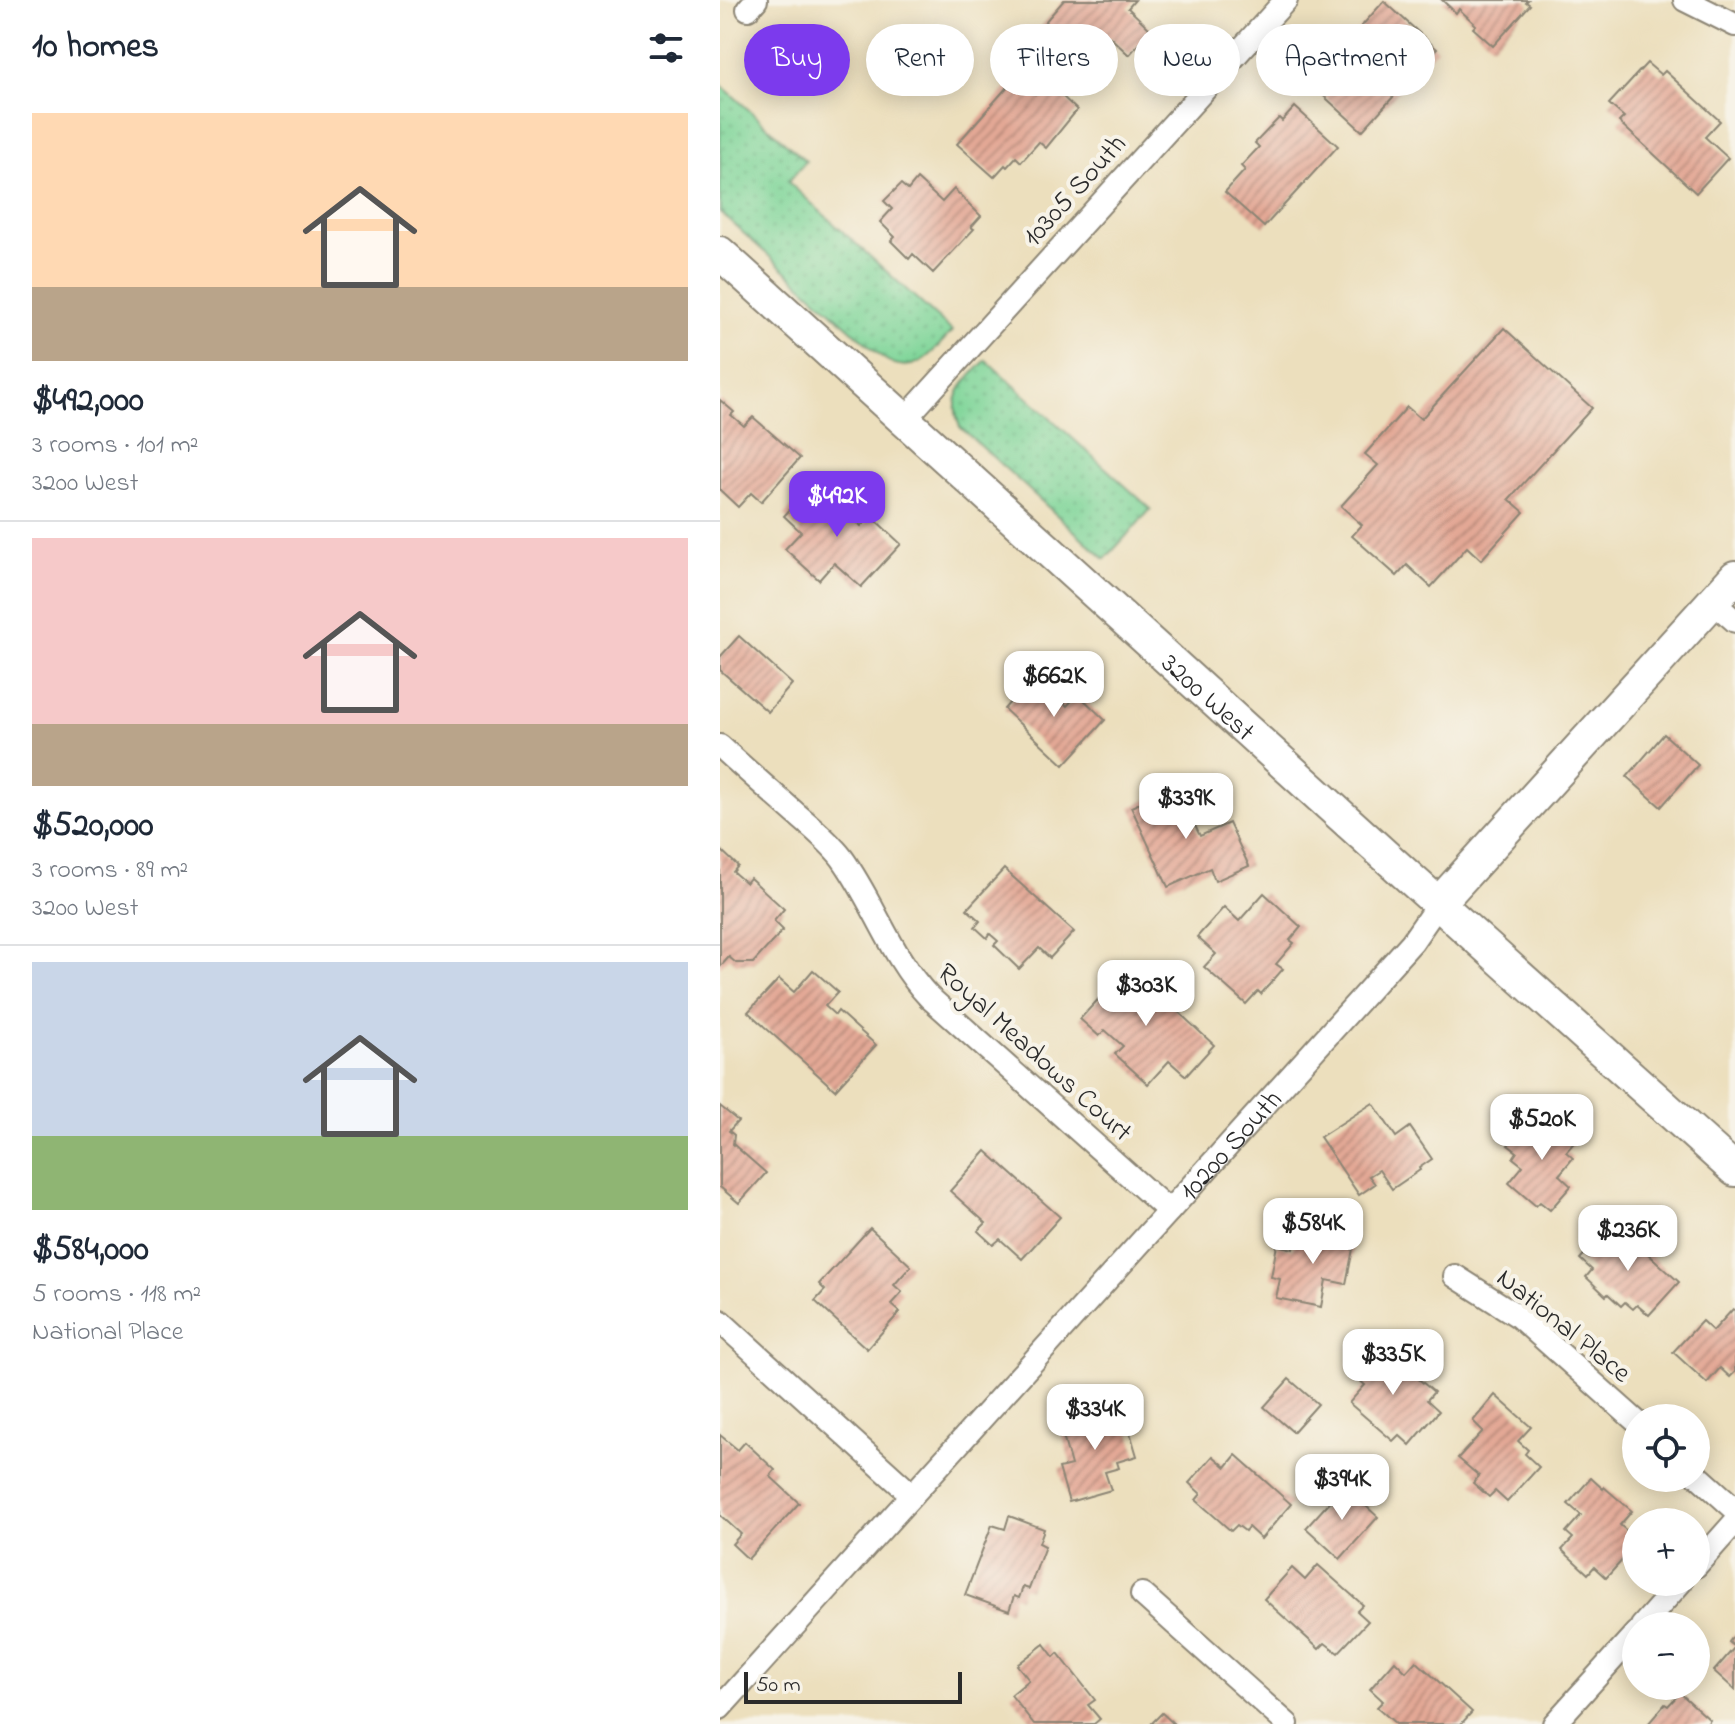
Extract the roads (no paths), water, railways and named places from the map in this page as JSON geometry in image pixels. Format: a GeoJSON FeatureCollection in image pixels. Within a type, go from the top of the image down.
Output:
{"type":"FeatureCollection","features":[{"type":"Feature","properties":{"kind":"street","name":"10305 South"},"geometry":{"type":"LineString","coordinates":[[905,419],[1286,0]]}},
{"type":"Feature","properties":{"kind":"street"},"geometry":{"type":"LineString","coordinates":[[1685,0],[1735,25]]}},
{"type":"Feature","properties":{"kind":"street","name":"3200 West"},"geometry":{"type":"LineString","coordinates":[[720,253],[1735,1170]]}},
{"type":"Feature","properties":{"kind":"street","name":"10200 South"},"geometry":{"type":"LineString","coordinates":[[720,1708],[1412,942],[1439,903],[1724,611],[1735,577]]}},
{"type":"Feature","properties":{"kind":"street","name":"Royal Meadows Court"},"geometry":{"type":"LineString","coordinates":[[720,746],[840,855],[904,965],[922,990],[1169,1211]]}},
{"type":"Feature","properties":{"kind":"street","name":"National Place"},"geometry":{"type":"LineString","coordinates":[[1455,1276],[1518,1316],[1622,1409]]}},
{"type":"Feature","properties":{"kind":"street"},"geometry":{"type":"LineString","coordinates":[[720,1321],[912,1495]]}},
{"type":"Feature","properties":{"kind":"street"},"geometry":{"type":"LineString","coordinates":[[1710,1487],[1735,1509]]}},
{"type":"Feature","properties":{"kind":"street"},"geometry":{"type":"LineString","coordinates":[[1710,1550],[1735,1522]]}},
{"type":"Feature","properties":{"kind":"street"},"geometry":{"type":"LineString","coordinates":[[1142,1594],[1287,1724]]}},
{"type":"Feature","properties":{"kind":"street"},"geometry":{"type":"LineString","coordinates":[[1654,1612],[1669,1596]]}},
{"type":"Feature","properties":{"kind":"street"},"geometry":{"type":"LineString","coordinates":[[1554,1724],[1622,1649]]}}]}
